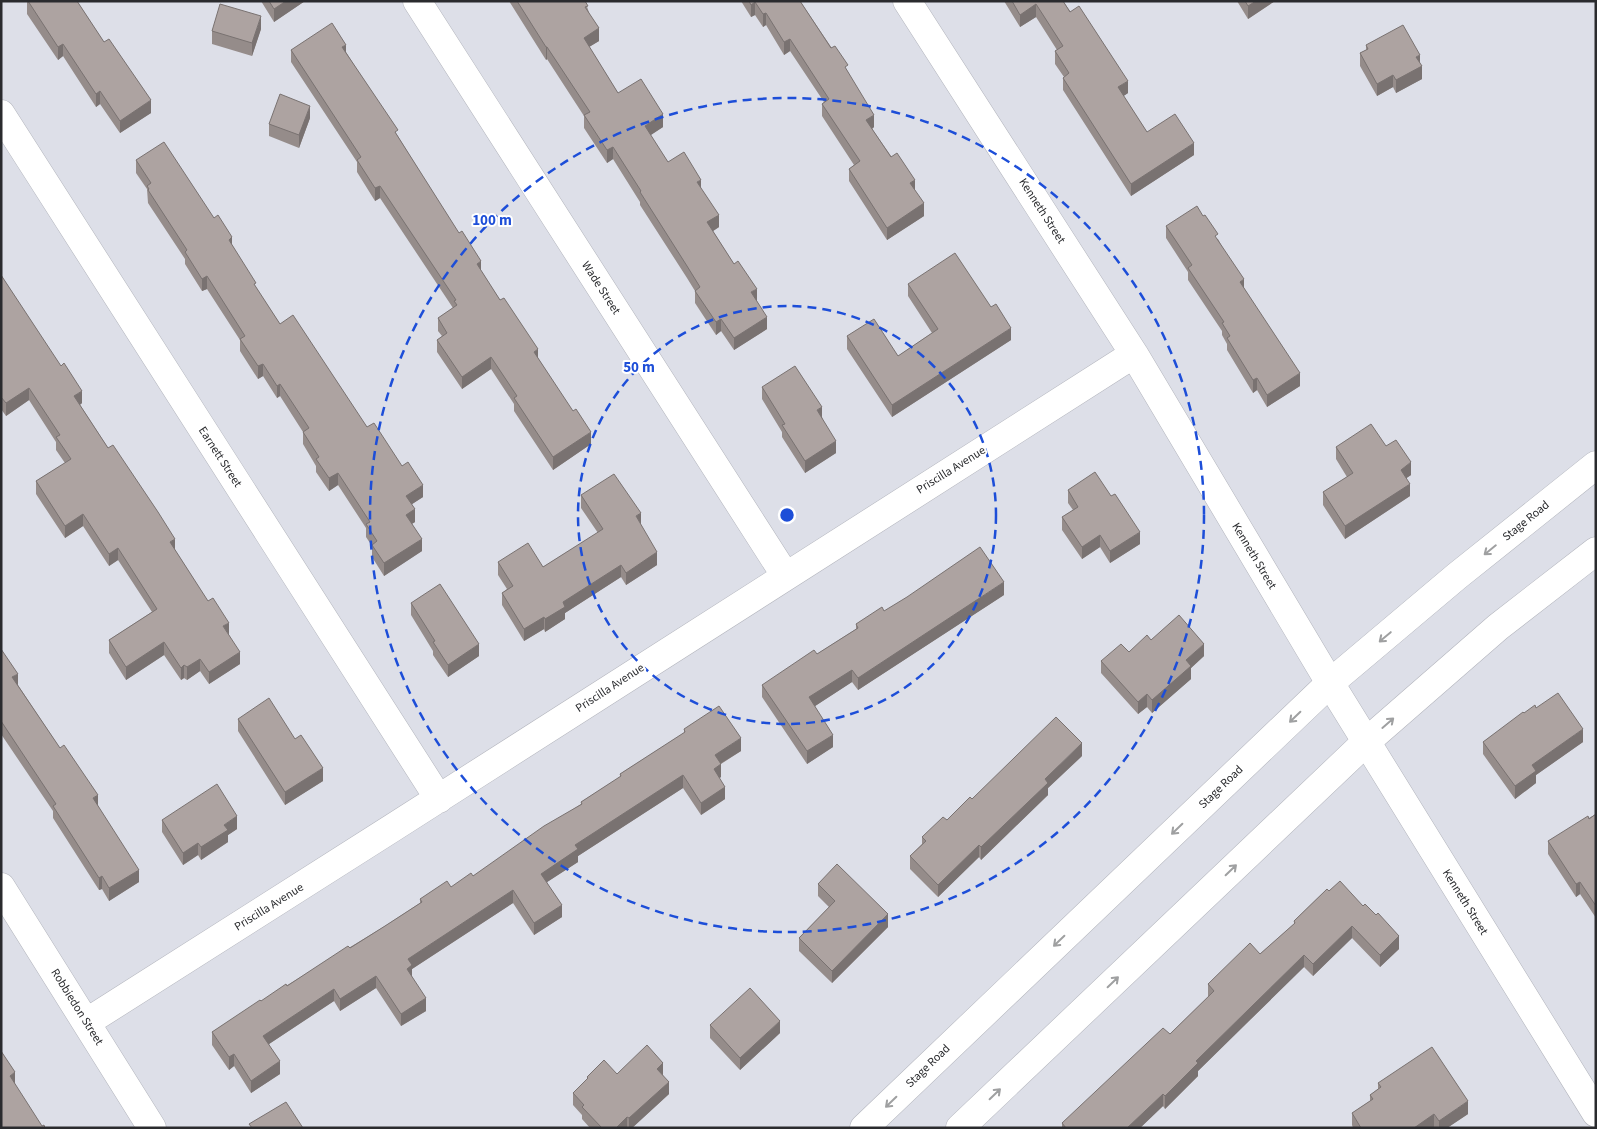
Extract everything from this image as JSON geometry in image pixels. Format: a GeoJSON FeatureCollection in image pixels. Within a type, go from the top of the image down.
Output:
{"type":"FeatureCollection","features":[{"type":"Feature","properties":{"kind":"street","name":"Wade Street"},"geometry":{"type":"LineString","coordinates":[[417,1],[785,575]]}},
{"type":"Feature","properties":{"kind":"street","name":"Kenneth Street"},"geometry":{"type":"LineString","coordinates":[[907,1],[1134,354],[1330,683],[1596,1113]]}},
{"type":"Feature","properties":{"kind":"street","name":"Earnett Street"},"geometry":{"type":"LineString","coordinates":[[1,114],[439,800]]}},
{"type":"Feature","properties":{"kind":"street","name":"Priscilla Avenue"},"geometry":{"type":"LineString","coordinates":[[87,1022],[439,800],[785,575],[1134,354]]}},
{"type":"Feature","properties":{"kind":"street","name":"Stage Road"},"geometry":{"type":"LineString","coordinates":[[864,1128],[1330,683],[1457,576],[1596,465]]}},
{"type":"Feature","properties":{"kind":"street"},"geometry":{"type":"LineString","coordinates":[[960,1128],[1366,742],[1498,627],[1596,551]]}},
{"type":"Feature","properties":{"kind":"street","name":"Robbiedon Street"},"geometry":{"type":"LineString","coordinates":[[1,888],[152,1128]]}},
{"type":"Feature","properties":{"kind":"building"},"geometry":{"type":"Polygon","coordinates":[[[28,1],[77,1],[104,42],[109,39],[151,100],[120,121],[100,91],[96,94],[63,44],[58,47],[28,1]]]}},
{"type":"Feature","properties":{"kind":"building"},"geometry":{"type":"Polygon","coordinates":[[[269,1],[286,1],[274,9],[269,1]]]}},
{"type":"Feature","properties":{"kind":"building"},"geometry":{"type":"Polygon","coordinates":[[[517,1],[585,1],[588,6],[585,7],[599,28],[584,38],[618,93],[641,79],[663,114],[645,126],[668,162],[684,152],[701,180],[697,182],[719,215],[707,222],[734,264],[738,261],[757,289],[751,292],[767,317],[734,338],[721,319],[716,322],[695,291],[700,287],[641,191],[613,147],[607,150],[584,115],[590,112],[517,1]]]}},
{"type":"Feature","properties":{"kind":"building"},"geometry":{"type":"Polygon","coordinates":[[[749,1],[800,1],[831,48],[835,46],[848,65],[845,67],[874,115],[866,120],[891,157],[897,153],[915,180],[910,183],[924,203],[887,228],[849,169],[860,161],[822,104],[829,99],[790,39],[784,42],[766,13],[763,14],[755,2],[751,5],[749,1]]]}},
{"type":"Feature","properties":{"kind":"building"},"geometry":{"type":"Polygon","coordinates":[[[1012,1],[1063,1],[1070,12],[1079,6],[1128,81],[1118,87],[1147,132],[1175,114],[1194,143],[1131,184],[1063,78],[1069,73],[1055,51],[1063,46],[1036,4],[1020,15],[1012,1]]]}},
{"type":"Feature","properties":{"kind":"building"},"geometry":{"type":"Polygon","coordinates":[[[1245,1],[1256,1],[1248,6],[1245,1]]]}},
{"type":"Feature","properties":{"kind":"building"},"geometry":{"type":"Polygon","coordinates":[[[220,4],[261,16],[252,43],[212,31],[220,4]]]}},
{"type":"Feature","properties":{"kind":"building"},"geometry":{"type":"Polygon","coordinates":[[[332,23],[346,45],[342,47],[398,130],[395,132],[459,233],[462,231],[481,261],[477,264],[500,300],[504,298],[538,349],[534,352],[573,411],[576,409],[591,432],[553,457],[514,398],[517,396],[491,357],[462,377],[437,340],[447,333],[438,318],[457,305],[454,301],[456,300],[380,186],[375,188],[357,160],[361,157],[291,50],[332,23]]]}},
{"type":"Feature","properties":{"kind":"building"},"geometry":{"type":"Polygon","coordinates":[[[1403,25],[1420,55],[1416,57],[1422,66],[1396,80],[1393,75],[1377,84],[1360,53],[1368,49],[1366,45],[1403,25]]]}},
{"type":"Feature","properties":{"kind":"building"},"geometry":{"type":"Polygon","coordinates":[[[280,94],[310,106],[299,135],[269,124],[280,94]]]}},
{"type":"Feature","properties":{"kind":"building"},"geometry":{"type":"Polygon","coordinates":[[[164,142],[214,218],[218,215],[232,237],[229,240],[256,283],[254,284],[280,324],[293,315],[367,427],[374,423],[402,466],[408,462],[423,485],[406,496],[415,509],[406,515],[422,539],[384,563],[372,545],[377,541],[366,524],[370,522],[338,473],[329,478],[316,459],[319,457],[303,432],[309,428],[280,384],[277,386],[263,364],[258,366],[240,339],[245,336],[207,276],[202,279],[185,252],[187,250],[148,190],[147,186],[151,183],[136,160],[164,142]]]}},
{"type":"Feature","properties":{"kind":"building"},"geometry":{"type":"Polygon","coordinates":[[[1197,206],[1218,234],[1215,236],[1244,279],[1240,282],[1300,373],[1267,395],[1257,378],[1253,380],[1227,338],[1230,336],[1222,323],[1224,322],[1188,268],[1192,265],[1166,226],[1197,206]]]}},
{"type":"Feature","properties":{"kind":"building"},"geometry":{"type":"Polygon","coordinates":[[[955,253],[991,307],[996,304],[1011,328],[892,405],[847,336],[874,319],[898,356],[938,329],[908,284],[955,253]]]}},
{"type":"Feature","properties":{"kind":"building"},"geometry":{"type":"Polygon","coordinates":[[[1,275],[61,366],[64,363],[82,391],[74,396],[108,448],[113,445],[158,512],[175,539],[170,542],[208,601],[213,598],[229,623],[223,626],[240,652],[209,672],[200,659],[187,667],[184,665],[181,668],[164,642],[126,667],[109,640],[157,609],[118,548],[109,554],[83,514],[65,526],[36,481],[71,459],[56,437],[60,435],[29,388],[6,403],[1,397],[1,275]]]}},
{"type":"Feature","properties":{"kind":"building"},"geometry":{"type":"Polygon","coordinates":[[[795,366],[822,407],[817,410],[836,441],[805,461],[782,425],[785,424],[762,387],[795,366]]]}},
{"type":"Feature","properties":{"kind":"building"},"geometry":{"type":"Polygon","coordinates":[[[1371,424],[1386,446],[1396,440],[1411,462],[1401,470],[1410,484],[1345,526],[1323,492],[1353,473],[1336,447],[1371,424]]]}},
{"type":"Feature","properties":{"kind":"building"},"geometry":{"type":"Polygon","coordinates":[[[1095,472],[1111,496],[1115,494],[1140,532],[1110,551],[1100,535],[1082,547],[1062,517],[1078,507],[1068,490],[1095,472]]]}},
{"type":"Feature","properties":{"kind":"building"},"geometry":{"type":"Polygon","coordinates":[[[614,474],[641,513],[636,516],[657,552],[626,573],[621,565],[563,602],[565,607],[524,629],[502,593],[513,586],[498,562],[528,543],[543,567],[603,529],[581,495],[614,474]]]}},
{"type":"Feature","properties":{"kind":"building"},"geometry":{"type":"Polygon","coordinates":[[[980,547],[1004,582],[858,678],[852,670],[809,697],[833,735],[807,751],[762,685],[814,650],[817,654],[858,628],[856,624],[882,607],[884,611],[907,597],[980,547]]]}},
{"type":"Feature","properties":{"kind":"building"},"geometry":{"type":"Polygon","coordinates":[[[440,584],[479,644],[448,665],[411,603],[440,584]]]}},
{"type":"Feature","properties":{"kind":"building"},"geometry":{"type":"Polygon","coordinates":[[[1179,615],[1204,644],[1186,660],[1191,666],[1152,700],[1147,694],[1138,702],[1101,661],[1121,644],[1129,652],[1147,635],[1151,640],[1179,615]]]}},
{"type":"Feature","properties":{"kind":"building"},"geometry":{"type":"Polygon","coordinates":[[[1,649],[18,674],[12,677],[60,748],[64,745],[98,795],[93,798],[139,870],[109,888],[102,876],[99,878],[53,806],[56,804],[1,721],[1,649]]]}},
{"type":"Feature","properties":{"kind":"building"},"geometry":{"type":"Polygon","coordinates":[[[1558,693],[1583,729],[1532,765],[1536,771],[1515,786],[1483,742],[1523,712],[1535,705],[1536,708],[1558,693]]]}},
{"type":"Feature","properties":{"kind":"building"},"geometry":{"type":"Polygon","coordinates":[[[269,698],[295,739],[301,735],[323,768],[285,792],[238,719],[269,698]]]}},
{"type":"Feature","properties":{"kind":"building"},"geometry":{"type":"Polygon","coordinates":[[[719,706],[741,738],[715,755],[721,764],[714,769],[725,787],[701,803],[683,775],[575,845],[578,849],[541,874],[562,905],[534,923],[513,890],[408,959],[412,965],[407,969],[426,998],[401,1014],[376,976],[340,999],[334,989],[263,1036],[280,1061],[251,1081],[234,1054],[229,1057],[212,1032],[348,946],[350,948],[385,926],[422,902],[420,899],[447,881],[451,887],[471,873],[473,876],[544,826],[582,804],[581,802],[621,776],[620,774],[685,732],[684,729],[719,706]]]}},
{"type":"Feature","properties":{"kind":"building"},"geometry":{"type":"Polygon","coordinates":[[[1056,717],[1082,743],[1045,779],[1048,783],[938,885],[910,856],[926,841],[922,837],[943,817],[947,820],[970,797],[972,799],[1056,717]]]}},
{"type":"Feature","properties":{"kind":"building"},"geometry":{"type":"Polygon","coordinates":[[[217,784],[237,816],[224,825],[228,830],[201,847],[198,843],[183,853],[162,820],[217,784]]]}},
{"type":"Feature","properties":{"kind":"building"},"geometry":{"type":"Polygon","coordinates":[[[1596,814],[1596,906],[1580,882],[1576,884],[1548,841],[1588,816],[1589,819],[1596,814]]]}},
{"type":"Feature","properties":{"kind":"building"},"geometry":{"type":"Polygon","coordinates":[[[837,864],[888,914],[832,971],[799,938],[835,901],[818,884],[837,864]]]}},
{"type":"Feature","properties":{"kind":"building"},"geometry":{"type":"Polygon","coordinates":[[[1340,881],[1363,906],[1365,904],[1376,915],[1378,913],[1399,936],[1380,955],[1352,926],[1313,964],[1304,955],[1196,1061],[1198,1063],[1165,1096],[1163,1094],[1127,1128],[1066,1128],[1062,1123],[1163,1028],[1170,1034],[1214,991],[1208,984],[1250,943],[1260,954],[1295,923],[1294,921],[1327,889],[1329,891],[1340,881]]]}},
{"type":"Feature","properties":{"kind":"building"},"geometry":{"type":"Polygon","coordinates":[[[750,988],[780,1021],[740,1058],[710,1025],[750,988]]]}},
{"type":"Feature","properties":{"kind":"building"},"geometry":{"type":"Polygon","coordinates":[[[647,1045],[663,1063],[657,1069],[669,1082],[616,1128],[602,1128],[582,1107],[584,1105],[573,1093],[604,1060],[617,1074],[647,1045]]]}},
{"type":"Feature","properties":{"kind":"building"},"geometry":{"type":"Polygon","coordinates":[[[1432,1047],[1468,1101],[1439,1121],[1434,1114],[1414,1128],[1361,1128],[1352,1113],[1373,1099],[1370,1095],[1381,1087],[1378,1083],[1432,1047]]]}},
{"type":"Feature","properties":{"kind":"building"},"geometry":{"type":"Polygon","coordinates":[[[1,1051],[15,1072],[10,1076],[45,1128],[1,1128],[1,1051]]]}},
{"type":"Feature","properties":{"kind":"building"},"geometry":{"type":"Polygon","coordinates":[[[286,1102],[303,1128],[252,1128],[249,1124],[286,1102]]]}}]}
